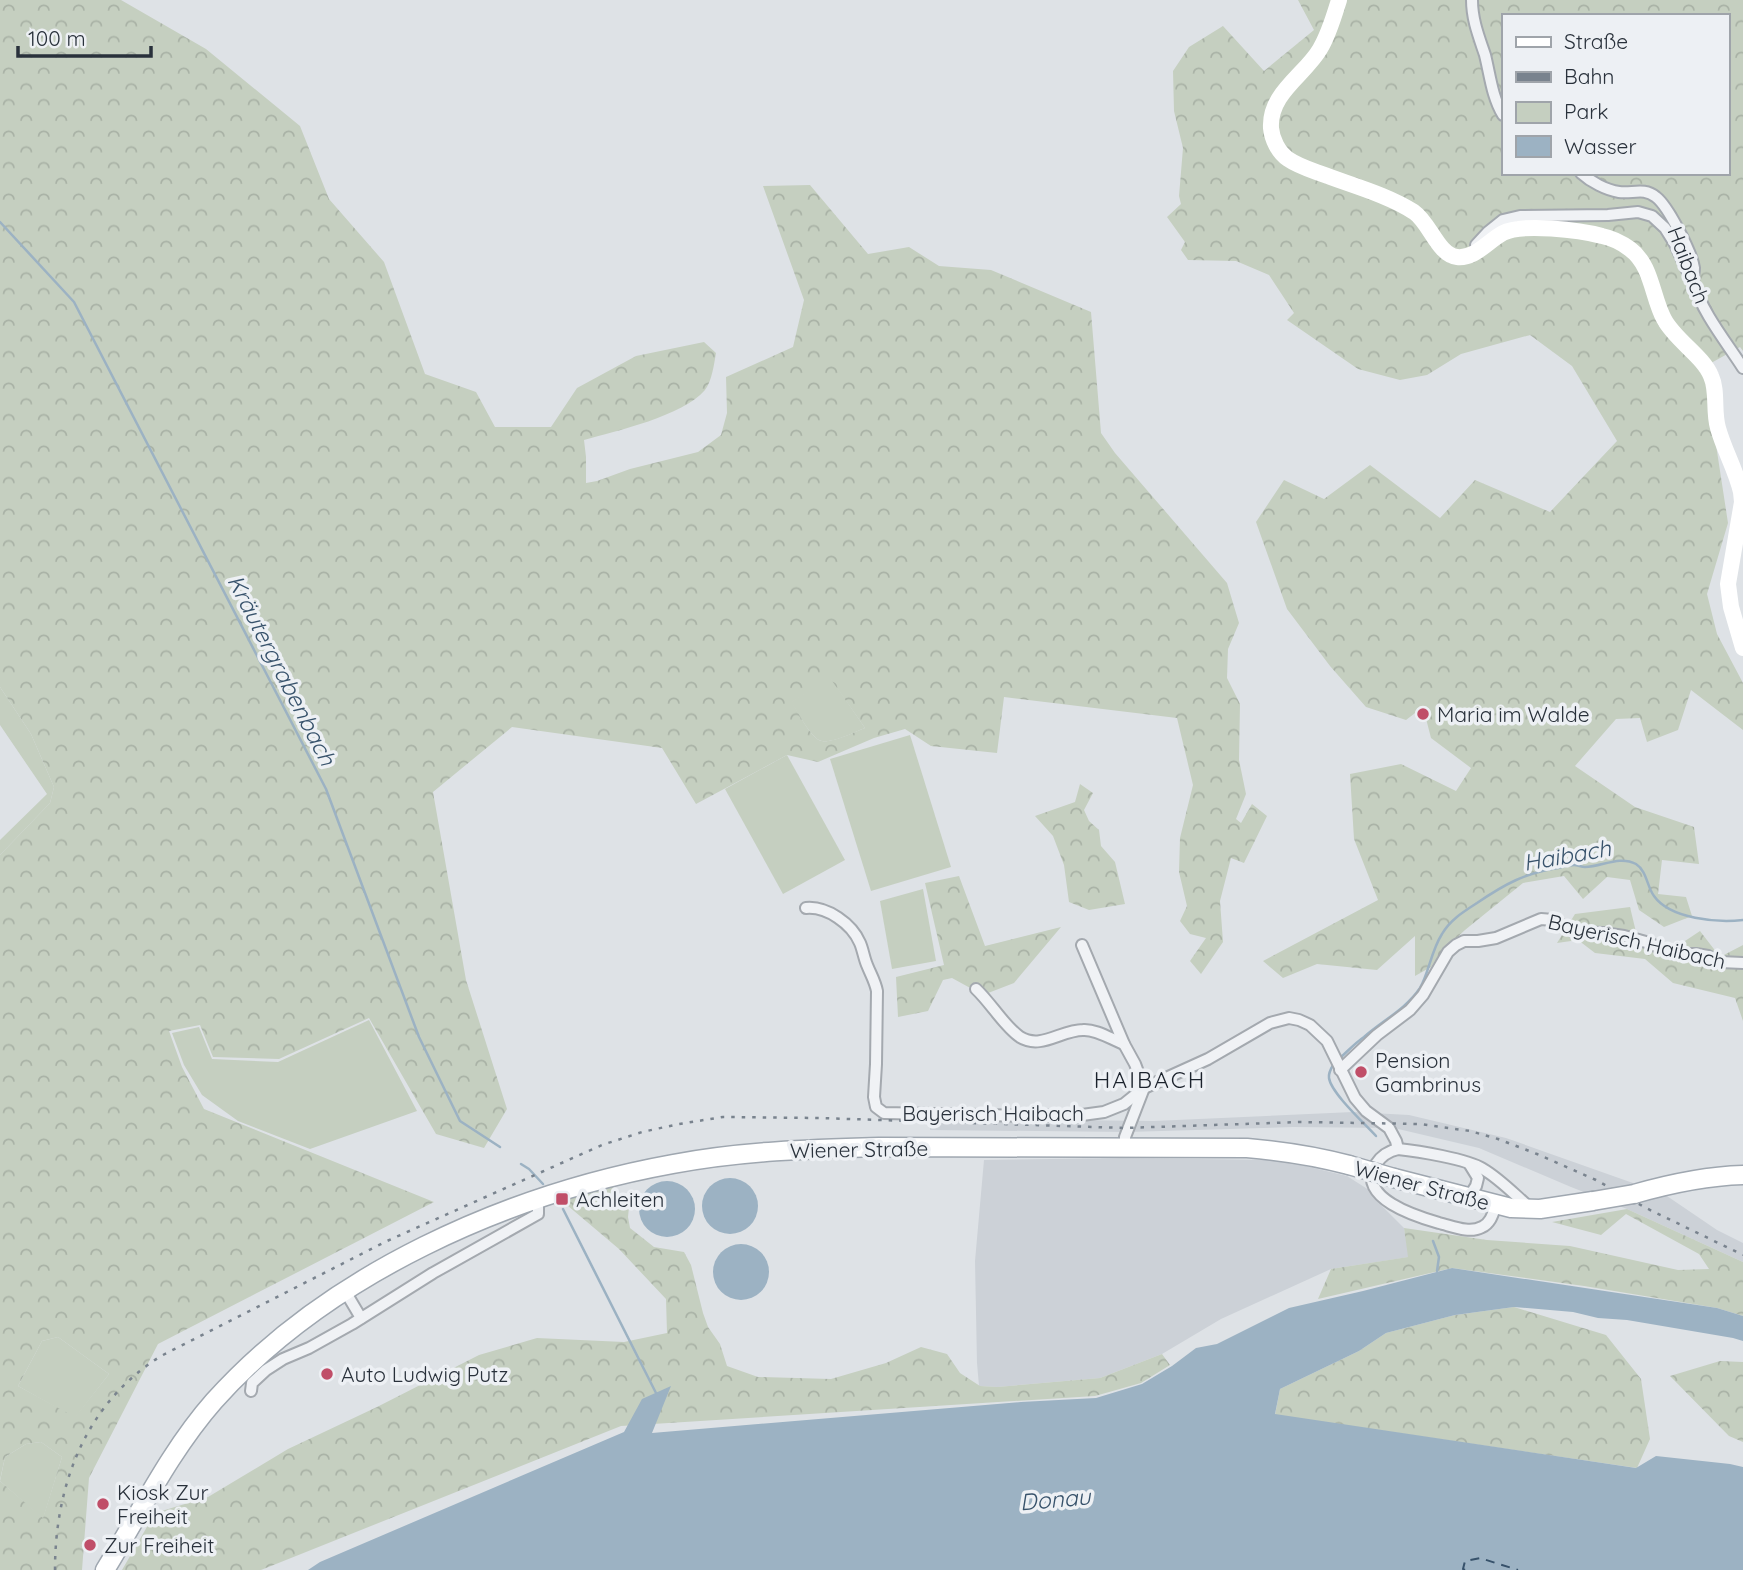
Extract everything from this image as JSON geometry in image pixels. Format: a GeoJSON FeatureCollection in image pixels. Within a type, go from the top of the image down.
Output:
{"type":"FeatureCollection","features":[{"type":"Feature","properties":{"kind":"main road"},"geometry":{"type":"LineString","coordinates":[[1339,0],[1322,47],[1286,88],[1276,104],[1271,127],[1276,145],[1287,159],[1297,164],[1387,198],[1415,213],[1427,224],[1441,247],[1451,256],[1465,257],[1504,232],[1525,228],[1599,235],[1633,250],[1647,271],[1665,321],[1712,376],[1717,426],[1741,492],[1742,502],[1728,584],[1733,619],[1743,648]]}},
{"type":"Feature","properties":{"kind":"main road","name":"Wiener Straße"},"geometry":{"type":"LineString","coordinates":[[106,1570],[157,1480],[202,1416],[241,1373],[306,1317],[345,1291],[447,1235],[538,1199],[630,1172],[674,1163],[771,1151],[878,1147],[1226,1148],[1269,1150],[1317,1157],[1496,1205],[1531,1209],[1634,1194],[1723,1175],[1743,1175]]}},
{"type":"Feature","properties":{"kind":"street"},"geometry":{"type":"LineString","coordinates":[[1472,0],[1475,24],[1495,98],[1502,113]]}},
{"type":"Feature","properties":{"kind":"street","name":"Haibach"},"geometry":{"type":"LineString","coordinates":[[1584,175],[1594,183],[1617,192],[1640,191],[1653,194],[1659,200],[1670,214],[1687,249],[1694,267],[1693,282],[1710,318],[1743,368]]}},
{"type":"Feature","properties":{"kind":"street"},"geometry":{"type":"LineString","coordinates":[[1480,249],[1476,245],[1497,224],[1520,216],[1638,212],[1652,216],[1665,228],[1693,282]]}},
{"type":"Feature","properties":{"kind":"street","name":"Bayerisch Haibach"},"geometry":{"type":"LineString","coordinates":[[806,908],[814,907],[836,917],[851,928],[875,981],[874,1097],[876,1107],[880,1111],[1030,1116],[1104,1112],[1124,1104],[1144,1088],[1208,1059],[1270,1023],[1289,1018],[1310,1025],[1327,1041],[1355,1098],[1366,1111],[1390,1128],[1398,1149]]}},
{"type":"Feature","properties":{"kind":"street","name":"Bayerisch Haibach"},"geometry":{"type":"LineString","coordinates":[[1339,1067],[1410,1010],[1423,995],[1448,952],[1456,945],[1464,941],[1496,938],[1541,919],[1553,920],[1574,932],[1624,936],[1675,954],[1696,954],[1720,961],[1743,963]]}},
{"type":"Feature","properties":{"kind":"street"},"geometry":{"type":"LineString","coordinates":[[1082,945],[1144,1088],[1125,1137],[1125,1149]]}},
{"type":"Feature","properties":{"kind":"street"},"geometry":{"type":"LineString","coordinates":[[976,989],[1022,1038],[1043,1041],[1083,1030],[1124,1044]]}},
{"type":"Feature","properties":{"kind":"street"},"geometry":{"type":"LineString","coordinates":[[1496,1205],[1489,1222],[1472,1230],[1463,1229],[1417,1217],[1394,1206],[1380,1194],[1372,1175],[1382,1157],[1398,1149],[1468,1163],[1484,1169],[1531,1209]]}},
{"type":"Feature","properties":{"kind":"street"},"geometry":{"type":"LineString","coordinates":[[1468,1163],[1478,1178],[1468,1198]]}},
{"type":"Feature","properties":{"kind":"street"},"geometry":{"type":"LineString","coordinates":[[251,1391],[252,1383],[283,1359],[309,1348],[433,1273],[538,1214],[538,1199]]}},
{"type":"Feature","properties":{"kind":"street"},"geometry":{"type":"LineString","coordinates":[[345,1291],[361,1318]]}},
{"type":"Feature","properties":{"kind":"street"},"geometry":{"type":"LineString","coordinates":[[272,1344],[283,1359]]}},
{"type":"Feature","properties":{"kind":"shaded area"},"geometry":{"type":"Polygon","coordinates":[[[1353,1112],[1409,1115],[1506,1138],[1664,1194],[1717,1230],[1743,1243],[1743,1262],[1627,1209],[1479,1148],[1394,1128],[1293,1127],[1127,1132],[930,1130],[931,1114],[972,1119],[1154,1121],[1353,1112]]]}},
{"type":"Feature","properties":{"kind":"shaded area"},"geometry":{"type":"Polygon","coordinates":[[[984,1160],[1280,1160],[1347,1176],[1369,1190],[1404,1228],[1409,1257],[1331,1269],[1221,1319],[1162,1354],[1100,1378],[997,1387],[979,1386],[975,1261],[984,1160]]]}},
{"type":"Feature","properties":{"kind":"green space"},"geometry":{"type":"Polygon","coordinates":[[[0,0],[121,0],[206,49],[300,126],[329,199],[384,262],[425,374],[476,392],[495,427],[551,427],[577,388],[636,356],[704,342],[716,353],[709,382],[695,399],[665,415],[584,440],[586,483],[698,452],[721,435],[727,413],[726,377],[793,347],[804,300],[763,186],[810,185],[868,254],[909,247],[939,266],[991,270],[1091,312],[1101,433],[1115,453],[1227,583],[1239,623],[1228,649],[1227,678],[1240,704],[1239,760],[1246,794],[1236,819],[1241,823],[1252,804],[1267,816],[1244,863],[1231,858],[1220,901],[1223,942],[1201,974],[1190,961],[1206,938],[1190,934],[1180,921],[1187,906],[1179,872],[1180,838],[1193,785],[1177,718],[1004,697],[997,753],[931,746],[905,729],[874,738],[818,762],[787,755],[696,804],[662,748],[512,727],[433,792],[466,980],[507,1109],[484,1148],[436,1134],[369,1018],[279,1059],[213,1057],[200,1025],[169,1031],[182,1067],[204,1109],[434,1202],[158,1344],[89,1478],[82,1570],[0,1570],[0,1481],[43,1518],[62,1457],[41,1442],[26,1444],[5,1457],[0,1480],[0,855],[50,803],[54,787],[31,734],[0,687],[0,0]],[[830,678],[792,702],[809,731],[822,741],[837,739],[865,728],[830,678]],[[58,1337],[42,1341],[18,1386],[75,1417],[109,1374],[58,1337]]]}},
{"type":"Feature","properties":{"kind":"green space"},"geometry":{"type":"Polygon","coordinates":[[[1298,0],[1743,0],[1743,351],[1740,347],[1702,368],[1728,523],[1707,594],[1717,634],[1743,683],[1743,730],[1691,690],[1678,730],[1647,742],[1640,718],[1616,719],[1575,766],[1635,807],[1694,827],[1699,864],[1662,860],[1658,894],[1686,897],[1692,916],[1664,927],[1639,910],[1630,880],[1607,877],[1583,899],[1564,876],[1523,883],[1465,930],[1441,952],[1431,967],[1415,976],[1415,936],[1377,970],[1317,964],[1283,978],[1263,961],[1378,900],[1354,839],[1350,774],[1401,764],[1456,791],[1471,768],[1431,738],[1423,707],[1406,720],[1366,707],[1330,666],[1287,609],[1256,522],[1284,480],[1324,499],[1370,465],[1440,518],[1475,480],[1550,512],[1617,441],[1572,366],[1530,335],[1461,354],[1427,375],[1400,380],[1358,369],[1287,320],[1294,313],[1269,275],[1236,261],[1188,260],[1181,250],[1185,242],[1167,217],[1181,204],[1179,196],[1183,148],[1174,111],[1173,71],[1189,47],[1223,26],[1264,71],[1314,30],[1298,0]]]}},
{"type":"Feature","properties":{"kind":"green space"},"geometry":{"type":"Polygon","coordinates":[[[830,677],[865,728],[838,739],[822,741],[809,731],[791,702],[830,677]]]}},
{"type":"Feature","properties":{"kind":"green space"},"geometry":{"type":"Polygon","coordinates":[[[0,687],[31,734],[54,787],[50,803],[0,855],[0,840],[47,794],[0,725],[0,687]]]}},
{"type":"Feature","properties":{"kind":"green space"},"geometry":{"type":"Polygon","coordinates":[[[910,735],[951,867],[871,891],[830,759],[910,735]]]}},
{"type":"Feature","properties":{"kind":"green space"},"geometry":{"type":"Polygon","coordinates":[[[787,755],[845,860],[783,894],[725,789],[787,755]]]}},
{"type":"Feature","properties":{"kind":"green space"},"geometry":{"type":"Polygon","coordinates":[[[1080,784],[1093,793],[1084,810],[1089,821],[1099,830],[1101,846],[1115,862],[1125,904],[1089,910],[1069,902],[1064,865],[1053,836],[1035,816],[1075,802],[1080,784]]]}},
{"type":"Feature","properties":{"kind":"green space"},"geometry":{"type":"Polygon","coordinates":[[[959,876],[985,946],[1061,927],[1014,983],[983,995],[952,978],[943,980],[928,1011],[898,1017],[896,977],[944,965],[925,883],[959,876]]]}},
{"type":"Feature","properties":{"kind":"green space"},"geometry":{"type":"Polygon","coordinates":[[[923,889],[936,961],[892,969],[880,901],[923,889]]]}},
{"type":"Feature","properties":{"kind":"green space"},"geometry":{"type":"Polygon","coordinates":[[[1630,907],[1636,932],[1676,947],[1700,931],[1720,957],[1743,945],[1743,1021],[1735,998],[1673,983],[1645,959],[1595,953],[1578,940],[1557,943],[1575,914],[1630,907]]]}},
{"type":"Feature","properties":{"kind":"green space"},"geometry":{"type":"Polygon","coordinates":[[[369,1020],[417,1111],[310,1149],[238,1121],[202,1095],[184,1065],[172,1033],[199,1027],[212,1059],[278,1062],[369,1020]]]}},
{"type":"Feature","properties":{"kind":"green space"},"geometry":{"type":"Polygon","coordinates":[[[611,1184],[629,1207],[630,1228],[654,1247],[684,1252],[691,1265],[708,1327],[720,1344],[727,1366],[758,1377],[831,1379],[886,1363],[921,1347],[947,1354],[960,1373],[980,1386],[997,1387],[1100,1378],[1162,1354],[1170,1365],[1141,1383],[1095,1396],[621,1426],[261,1570],[122,1570],[155,1513],[208,1497],[288,1449],[479,1355],[537,1338],[624,1342],[667,1333],[666,1299],[619,1249],[561,1200],[611,1184]]]}},
{"type":"Feature","properties":{"kind":"green space"},"geometry":{"type":"Polygon","coordinates":[[[1627,1209],[1743,1262],[1743,1316],[1717,1308],[1584,1286],[1452,1268],[1318,1299],[1331,1269],[1408,1257],[1404,1228],[1487,1240],[1570,1246],[1678,1270],[1709,1269],[1699,1254],[1626,1214],[1601,1235],[1552,1222],[1627,1209]]]}},
{"type":"Feature","properties":{"kind":"green space"},"geometry":{"type":"Polygon","coordinates":[[[1514,1307],[1606,1335],[1641,1379],[1650,1439],[1637,1468],[1275,1415],[1280,1389],[1359,1351],[1386,1333],[1455,1315],[1514,1307]]]}},
{"type":"Feature","properties":{"kind":"green space"},"geometry":{"type":"Polygon","coordinates":[[[58,1337],[109,1374],[75,1418],[18,1386],[42,1341],[58,1337]]]}},
{"type":"Feature","properties":{"kind":"green space"},"geometry":{"type":"Polygon","coordinates":[[[1720,1361],[1743,1362],[1743,1442],[1729,1436],[1670,1376],[1720,1361]]]}},
{"type":"Feature","properties":{"kind":"green space"},"geometry":{"type":"Polygon","coordinates":[[[41,1442],[62,1457],[43,1519],[0,1481],[5,1457],[26,1444],[41,1442]]]}},
{"type":"Feature","properties":{"kind":"water"},"geometry":{"type":"Polygon","coordinates":[[[724,1178],[736,1178],[750,1186],[758,1200],[756,1217],[750,1226],[736,1234],[724,1234],[707,1222],[702,1212],[702,1200],[714,1183],[724,1178]]]}},
{"type":"Feature","properties":{"kind":"water"},"geometry":{"type":"Polygon","coordinates":[[[661,1181],[673,1181],[687,1189],[695,1203],[693,1220],[687,1229],[673,1237],[661,1237],[644,1225],[639,1215],[639,1203],[651,1186],[661,1181]]]}},
{"type":"Feature","properties":{"kind":"water"},"geometry":{"type":"Polygon","coordinates":[[[735,1244],[747,1244],[761,1252],[769,1266],[767,1283],[761,1292],[747,1300],[735,1300],[718,1288],[713,1278],[713,1266],[725,1249],[735,1244]]]}},
{"type":"Feature","properties":{"kind":"water","name":"Donau"},"geometry":{"type":"Polygon","coordinates":[[[1452,1268],[1717,1308],[1743,1316],[1743,1341],[1573,1312],[1514,1307],[1455,1315],[1386,1333],[1359,1351],[1280,1389],[1275,1414],[1636,1468],[1656,1456],[1743,1467],[1743,1570],[308,1570],[320,1562],[624,1432],[642,1399],[671,1386],[652,1433],[1096,1398],[1142,1384],[1196,1348],[1217,1344],[1289,1308],[1452,1268]]]}},
{"type":"Feature","properties":{"kind":"waterway","name":"Kräutergrabenbach"},"geometry":{"type":"LineString","coordinates":[[0,222],[74,302],[326,789],[419,1037],[460,1121],[500,1147]]}},
{"type":"Feature","properties":{"kind":"waterway","name":"Haibach"},"geometry":{"type":"LineString","coordinates":[[1340,1058],[1401,1009],[1420,988],[1438,941],[1453,920],[1497,890],[1525,876],[1570,865],[1591,867],[1617,861],[1630,862],[1640,867],[1654,896],[1671,910],[1708,920],[1743,920]]}},
{"type":"Feature","properties":{"kind":"waterway","name":"Haibach"},"geometry":{"type":"LineString","coordinates":[[1335,1062],[1329,1074],[1331,1084],[1342,1100],[1376,1136]]}},
{"type":"Feature","properties":{"kind":"waterway","name":"Kräutergrabenbach"},"geometry":{"type":"LineString","coordinates":[[521,1164],[543,1184]]}},
{"type":"Feature","properties":{"kind":"waterway","name":"Kräutergrabenbach"},"geometry":{"type":"LineString","coordinates":[[563,1209],[656,1393]]}},
{"type":"Feature","properties":{"kind":"waterway","name":"Haibach"},"geometry":{"type":"LineString","coordinates":[[1433,1241],[1439,1257],[1437,1271]]}},
{"type":"Feature","properties":{"kind":"ferry route"},"geometry":{"type":"LineString","coordinates":[[1465,1570],[1465,1561],[1480,1558],[1518,1570]]}},
{"type":"Feature","properties":{"kind":"railway"},"geometry":{"type":"LineString","coordinates":[[55,1570],[61,1507],[80,1448],[113,1397],[135,1375],[161,1356],[387,1241],[602,1145],[679,1124],[723,1117],[1125,1128],[1301,1122],[1420,1124],[1470,1131],[1537,1154],[1596,1180],[1646,1208],[1743,1255]]}},
{"type":"Feature","properties":{"kind":"place","name":"Maria im Walde"},"geometry":{"type":"Point","coordinates":[1423,714]}},
{"type":"Feature","properties":{"kind":"place","name":"Pension Gambrinus"},"geometry":{"type":"Point","coordinates":[1361,1072]}},
{"type":"Feature","properties":{"kind":"place","name":"Achleiten"},"geometry":{"type":"Point","coordinates":[562,1199]}},
{"type":"Feature","properties":{"kind":"place","name":"Auto Ludwig Putz"},"geometry":{"type":"Point","coordinates":[327,1374]}},
{"type":"Feature","properties":{"kind":"place","name":"Kiosk Zur Freiheit"},"geometry":{"type":"Point","coordinates":[103,1504]}},
{"type":"Feature","properties":{"kind":"place","name":"Zur Freiheit"},"geometry":{"type":"Point","coordinates":[90,1545]}},
{"type":"Feature","properties":{"kind":"district","name":"HAIBACH"},"geometry":{"type":"Point","coordinates":[1150,1079]}}]}
